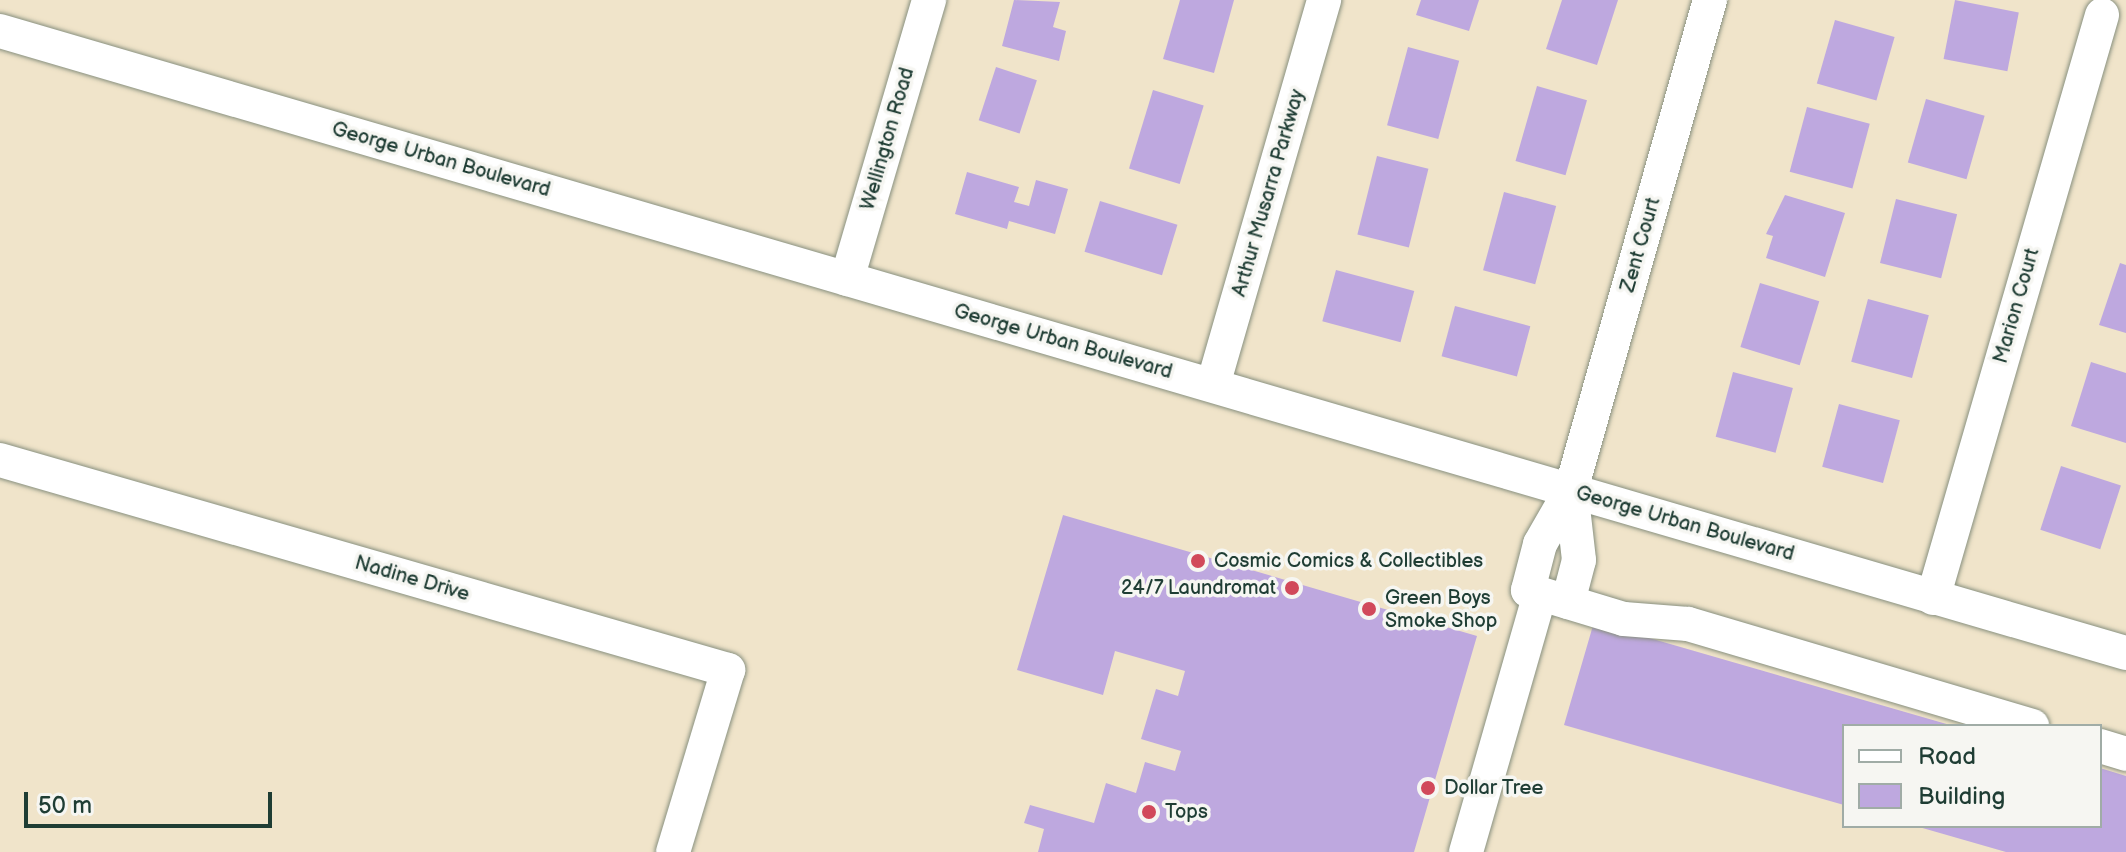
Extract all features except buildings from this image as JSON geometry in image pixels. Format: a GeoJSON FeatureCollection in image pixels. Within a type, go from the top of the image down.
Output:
{"type":"FeatureCollection","features":[{"type":"Feature","properties":{"kind":"street","name":"Wellington Road"},"geometry":{"type":"LineString","coordinates":[[847,279],[929,0]]}},
{"type":"Feature","properties":{"kind":"street","name":"Arthur Musarra Parkway"},"geometry":{"type":"LineString","coordinates":[[1213,385],[1324,0]]}},
{"type":"Feature","properties":{"kind":"street","name":"Zent Court"},"geometry":{"type":"LineString","coordinates":[[1571,490],[1710,0]]}},
{"type":"Feature","properties":{"kind":"street","name":"Marion Court"},"geometry":{"type":"LineString","coordinates":[[1933,598],[2102,15]]}},
{"type":"Feature","properties":{"kind":"street","name":"George Urban Boulevard"},"geometry":{"type":"LineString","coordinates":[[0,31],[2126,653]]}},
{"type":"Feature","properties":{"kind":"street","name":"Nadine Drive"},"geometry":{"type":"LineString","coordinates":[[0,460],[728,670],[673,852]]}},
{"type":"Feature","properties":{"kind":"street"},"geometry":{"type":"LineString","coordinates":[[1466,852],[1545,595],[1579,560],[1571,490]]}},
{"type":"Feature","properties":{"kind":"street"},"geometry":{"type":"LineString","coordinates":[[1545,595],[1624,619],[1688,624],[2025,724]]}},
{"type":"Feature","properties":{"kind":"street"},"geometry":{"type":"LineString","coordinates":[[2102,747],[2126,754]]}},
{"type":"Feature","properties":{"kind":"place","name":"Cosmic Comics & Collectibles"},"geometry":{"type":"Point","coordinates":[1198,561]}},
{"type":"Feature","properties":{"kind":"place","name":"24/7 Laundromat"},"geometry":{"type":"Point","coordinates":[1292,588]}},
{"type":"Feature","properties":{"kind":"place","name":"Green Boys Smoke Shop"},"geometry":{"type":"Point","coordinates":[1369,609]}},
{"type":"Feature","properties":{"kind":"place","name":"Dollar Tree"},"geometry":{"type":"Point","coordinates":[1428,788]}},
{"type":"Feature","properties":{"kind":"place","name":"Tops"},"geometry":{"type":"Point","coordinates":[1149,812]}}]}
